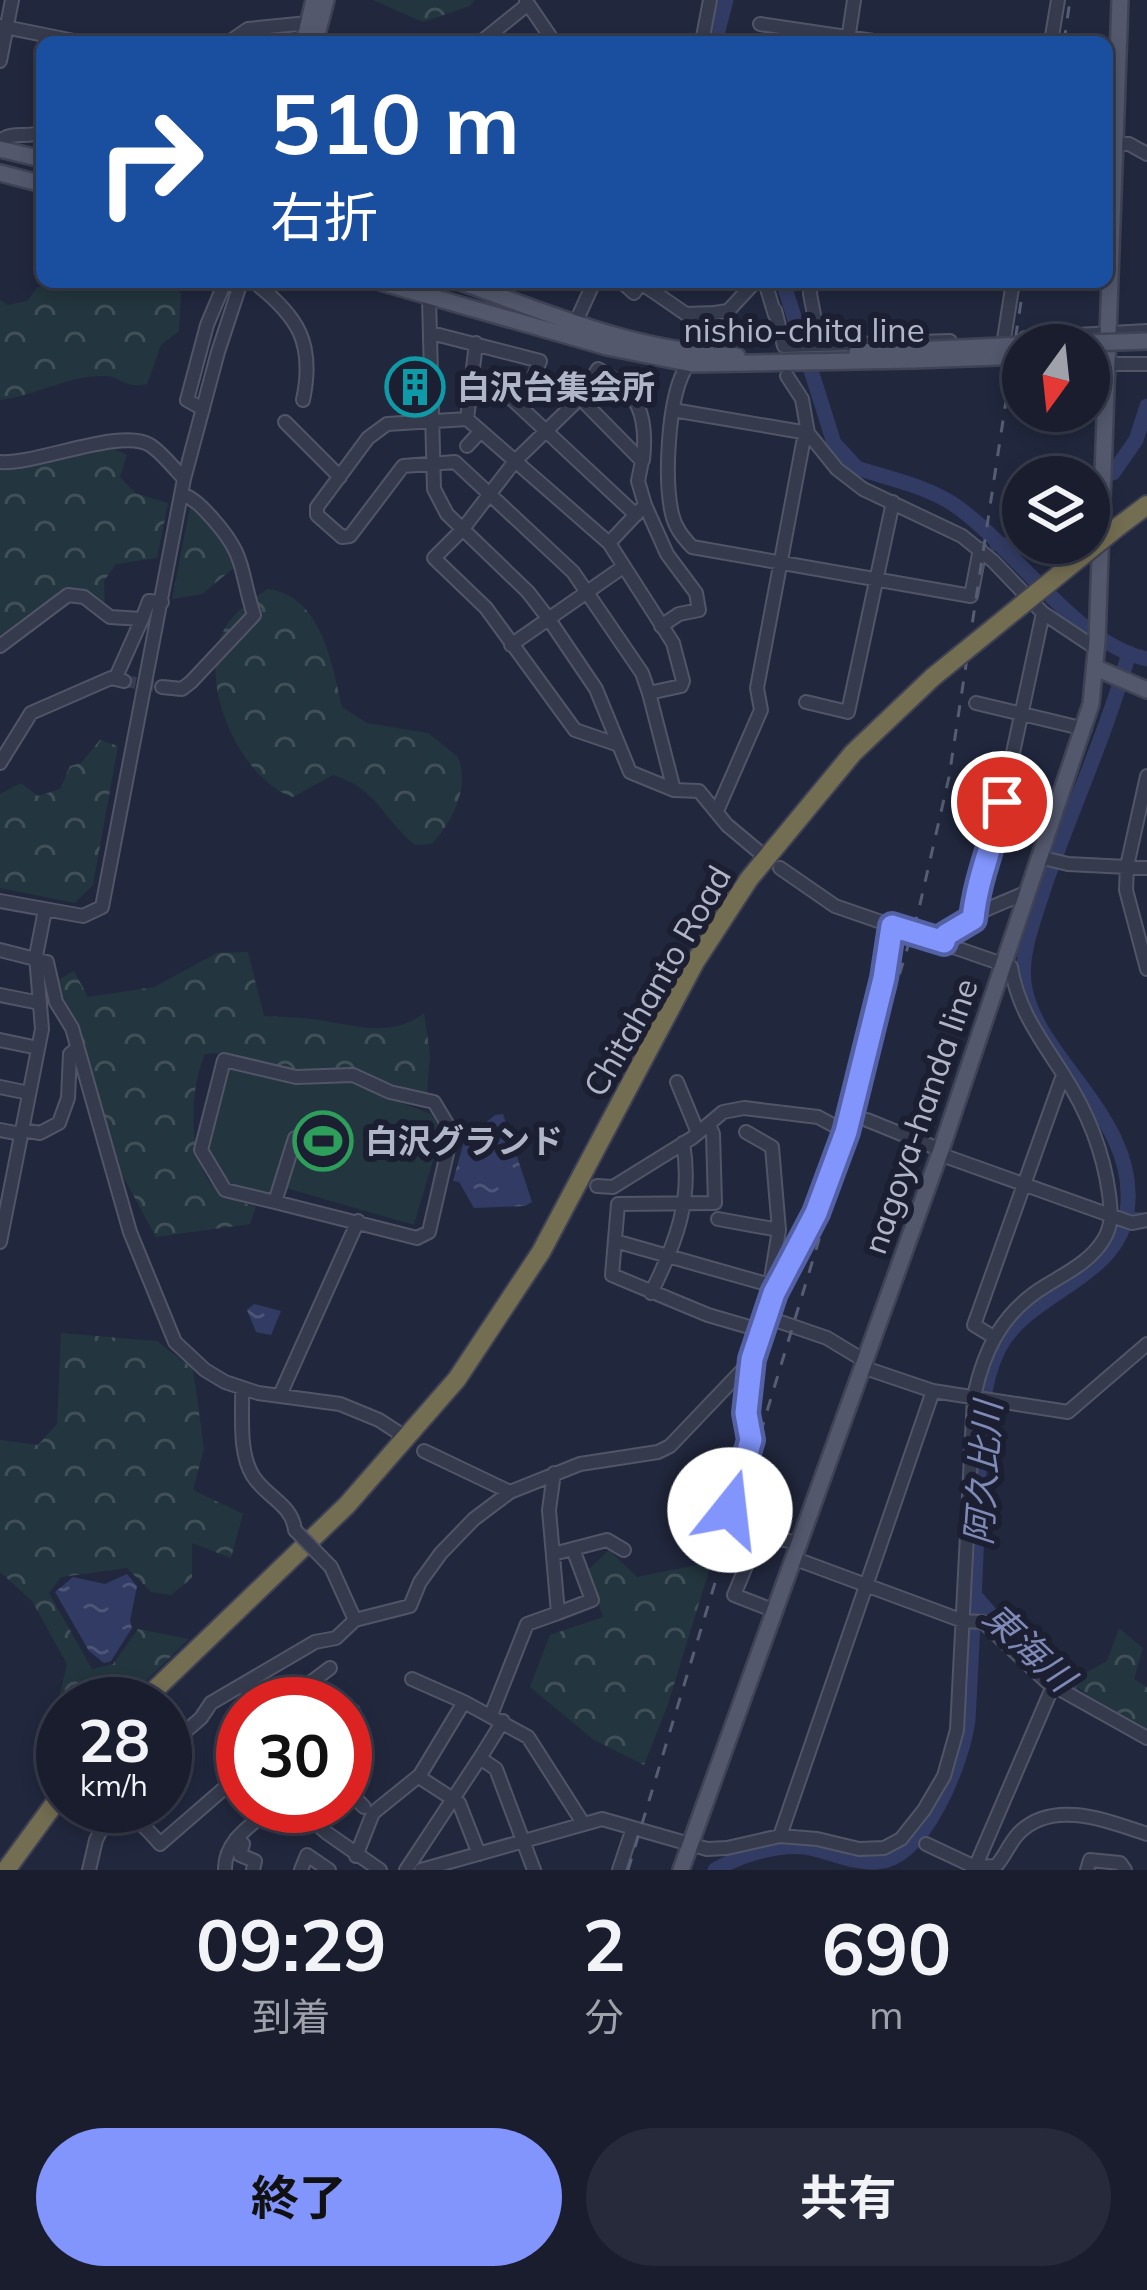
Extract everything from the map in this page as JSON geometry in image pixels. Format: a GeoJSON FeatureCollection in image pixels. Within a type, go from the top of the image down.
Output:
{"type":"FeatureCollection","features":[{"type":"Feature","properties":{"kind":"highway","name":"Chitahanto Road"},"geometry":{"type":"LineString","coordinates":[[168,1677],[346,1505],[457,1379],[541,1252],[719,924],[818,791],[853,753],[1122,531],[1147,505]]}},
{"type":"Feature","properties":{"kind":"highway","name":"Chitahanto Road"},"geometry":{"type":"LineString","coordinates":[[1122,531],[1147,518]]}},
{"type":"Feature","properties":{"kind":"highway","name":"Chitahanto Road"},"geometry":{"type":"LineString","coordinates":[[184,1677],[355,1513],[466,1386],[551,1258],[705,968],[758,886],[861,760],[937,681]]}},
{"type":"Feature","properties":{"kind":"highway"},"geometry":{"type":"LineString","coordinates":[[6,1870],[36,1829]]}},
{"type":"Feature","properties":{"kind":"highway"},"geometry":{"type":"LineString","coordinates":[[20,1870],[47,1833]]}},
{"type":"Feature","properties":{"kind":"main road"},"geometry":{"type":"LineString","coordinates":[[305,36],[314,0]]}},
{"type":"Feature","properties":{"kind":"main road"},"geometry":{"type":"LineString","coordinates":[[317,36],[326,0]]}},
{"type":"Feature","properties":{"kind":"main road","name":"nagoya-handa line"},"geometry":{"type":"LineString","coordinates":[[1113,144],[1120,0]]}},
{"type":"Feature","properties":{"kind":"main road"},"geometry":{"type":"LineString","coordinates":[[1,144],[36,156]]}},
{"type":"Feature","properties":{"kind":"main road"},"geometry":{"type":"LineString","coordinates":[[0,173],[36,182]]}},
{"type":"Feature","properties":{"kind":"main road","name":"nishio-chita line"},"geometry":{"type":"LineString","coordinates":[[398,288],[642,356],[692,364],[1002,345]]}},
{"type":"Feature","properties":{"kind":"main road","name":"nishio-chita line"},"geometry":{"type":"LineString","coordinates":[[476,288],[574,326],[688,354],[789,360]]}},
{"type":"Feature","properties":{"kind":"main road","name":"nagoya-handa line"},"geometry":{"type":"LineString","coordinates":[[1106,324],[1108,288]]}},
{"type":"Feature","properties":{"kind":"main road","name":"nishio-chita line"},"geometry":{"type":"LineString","coordinates":[[1110,341],[1147,340]]}},
{"type":"Feature","properties":{"kind":"main road"},"geometry":{"type":"LineString","coordinates":[[1110,352],[1147,351]]}},
{"type":"Feature","properties":{"kind":"main road","name":"nagoya-handa line"},"geometry":{"type":"LineString","coordinates":[[681,1870],[940,1152],[1028,892],[1048,859],[1085,729],[1096,668],[1103,432]]}},
{"type":"Feature","properties":{"kind":"main road"},"geometry":{"type":"LineString","coordinates":[[1096,668],[1147,690]]}},
{"type":"Feature","properties":{"kind":"street"},"geometry":{"type":"LineString","coordinates":[[0,61],[3,27],[12,0]]}},
{"type":"Feature","properties":{"kind":"street"},"geometry":{"type":"LineString","coordinates":[[703,36],[710,0]]}},
{"type":"Feature","properties":{"kind":"street"},"geometry":{"type":"LineString","coordinates":[[849,36],[854,0]]}},
{"type":"Feature","properties":{"kind":"street"},"geometry":{"type":"LineString","coordinates":[[1052,36],[1058,0]]}},
{"type":"Feature","properties":{"kind":"street"},"geometry":{"type":"LineString","coordinates":[[488,36],[527,2],[550,36]]}},
{"type":"Feature","properties":{"kind":"street"},"geometry":{"type":"LineString","coordinates":[[238,36],[248,28],[308,23]]}},
{"type":"Feature","properties":{"kind":"street"},"geometry":{"type":"LineString","coordinates":[[760,24],[826,36]]}},
{"type":"Feature","properties":{"kind":"street"},"geometry":{"type":"LineString","coordinates":[[3,27],[49,36]]}},
{"type":"Feature","properties":{"kind":"street"},"geometry":{"type":"LineString","coordinates":[[1,144],[36,134]]}},
{"type":"Feature","properties":{"kind":"street"},"geometry":{"type":"LineString","coordinates":[[1113,144],[1130,144],[1147,154]]}},
{"type":"Feature","properties":{"kind":"street"},"geometry":{"type":"LineString","coordinates":[[203,409],[188,400],[207,325],[222,288]]}},
{"type":"Feature","properties":{"kind":"street"},"geometry":{"type":"LineString","coordinates":[[0,901],[83,916],[102,907],[184,478],[240,288]]}},
{"type":"Feature","properties":{"kind":"street"},"geometry":{"type":"LineString","coordinates":[[261,288],[297,321],[307,356],[303,400]]}},
{"type":"Feature","properties":{"kind":"street"},"geometry":{"type":"LineString","coordinates":[[574,326],[592,288]]}},
{"type":"Feature","properties":{"kind":"street"},"geometry":{"type":"LineString","coordinates":[[648,288],[686,314],[728,311],[749,288]]}},
{"type":"Feature","properties":{"kind":"street"},"geometry":{"type":"LineString","coordinates":[[767,288],[802,399],[808,434],[838,469],[863,489],[948,528],[980,549],[1043,613],[1085,645],[1097,645]]}},
{"type":"Feature","properties":{"kind":"street"},"geometry":{"type":"LineString","coordinates":[[812,288],[817,343]]}},
{"type":"Feature","properties":{"kind":"street"},"geometry":{"type":"LineString","coordinates":[[1014,288],[1018,324]]}},
{"type":"Feature","properties":{"kind":"street"},"geometry":{"type":"LineString","coordinates":[[429,298],[431,461],[434,489],[447,514],[528,592],[548,618],[596,689],[630,772],[674,790],[699,791],[758,850]]}},
{"type":"Feature","properties":{"kind":"street"},"geometry":{"type":"LineString","coordinates":[[699,346],[714,313]]}},
{"type":"Feature","properties":{"kind":"street"},"geometry":{"type":"LineString","coordinates":[[1110,333],[1147,331]]}},
{"type":"Feature","properties":{"kind":"street"},"geometry":{"type":"LineString","coordinates":[[430,333],[540,361],[531,384],[515,402]]}},
{"type":"Feature","properties":{"kind":"street"},"geometry":{"type":"LineString","coordinates":[[789,360],[817,343],[1002,344]]}},
{"type":"Feature","properties":{"kind":"street"},"geometry":{"type":"LineString","coordinates":[[467,419],[476,344]]}},
{"type":"Feature","properties":{"kind":"street"},"geometry":{"type":"LineString","coordinates":[[1110,364],[1147,364]]}},
{"type":"Feature","properties":{"kind":"street"},"geometry":{"type":"LineString","coordinates":[[609,543],[640,510],[638,481],[647,424],[624,384],[598,369],[580,398],[514,461],[462,530],[434,558],[486,608],[575,730],[616,743]]}},
{"type":"Feature","properties":{"kind":"street"},"geometry":{"type":"LineString","coordinates":[[684,371],[676,383],[668,476],[671,512],[692,547],[971,596],[980,549]]}},
{"type":"Feature","properties":{"kind":"street"},"geometry":{"type":"LineString","coordinates":[[473,383],[499,388],[640,510],[695,593],[699,610],[679,614],[662,626]]}},
{"type":"Feature","properties":{"kind":"street"},"geometry":{"type":"LineString","coordinates":[[580,398],[642,461]]}},
{"type":"Feature","properties":{"kind":"street"},"geometry":{"type":"LineString","coordinates":[[673,410],[808,434]]}},
{"type":"Feature","properties":{"kind":"street"},"geometry":{"type":"LineString","coordinates":[[649,693],[683,682],[673,643],[609,543],[467,419],[387,424],[317,507],[317,515],[342,536],[350,536],[397,470],[407,464],[455,462],[573,572],[643,673],[674,790]]}},
{"type":"Feature","properties":{"kind":"street"},"geometry":{"type":"LineString","coordinates":[[285,422],[340,477]]}},
{"type":"Feature","properties":{"kind":"street"},"geometry":{"type":"LineString","coordinates":[[467,446],[481,431]]}},
{"type":"Feature","properties":{"kind":"street"},"geometry":{"type":"LineString","coordinates":[[717,811],[761,710],[757,688],[808,434]]}},
{"type":"Feature","properties":{"kind":"street"},"geometry":{"type":"LineString","coordinates":[[0,462],[16,464],[38,455],[130,439],[148,443],[184,478]]}},
{"type":"Feature","properties":{"kind":"street"},"geometry":{"type":"LineString","coordinates":[[162,687],[187,686],[254,615],[236,547],[200,504],[182,494]]}},
{"type":"Feature","properties":{"kind":"street"},"geometry":{"type":"LineString","coordinates":[[806,702],[848,712],[892,502]]}},
{"type":"Feature","properties":{"kind":"street"},"geometry":{"type":"LineString","coordinates":[[511,645],[623,567]]}},
{"type":"Feature","properties":{"kind":"street"},"geometry":{"type":"LineString","coordinates":[[0,646],[73,594],[110,617],[142,619]]}},
{"type":"Feature","properties":{"kind":"street"},"geometry":{"type":"LineString","coordinates":[[0,763],[31,713],[80,689],[120,679],[149,601],[162,602]]}},
{"type":"Feature","properties":{"kind":"street"},"geometry":{"type":"LineString","coordinates":[[973,919],[976,884],[993,846],[1043,613]]}},
{"type":"Feature","properties":{"kind":"street"},"geometry":{"type":"LineString","coordinates":[[976,703],[1085,729]]}},
{"type":"Feature","properties":{"kind":"street"},"geometry":{"type":"LineString","coordinates":[[1147,776],[1126,866],[1130,912],[1147,969]]}},
{"type":"Feature","properties":{"kind":"street"},"geometry":{"type":"LineString","coordinates":[[1048,859],[1147,868]]}},
{"type":"Feature","properties":{"kind":"street"},"geometry":{"type":"LineString","coordinates":[[421,1870],[602,1819],[707,1849],[780,1836],[872,1850],[893,1844],[910,1829],[939,1786],[954,1747],[974,1397],[992,1336],[1021,1304],[1091,1255],[1106,1236],[1112,1216],[1106,1169],[1096,1136],[1064,1075],[1024,1015],[1006,962],[835,906],[780,868]]}},
{"type":"Feature","properties":{"kind":"street"},"geometry":{"type":"LineString","coordinates":[[944,942],[946,935],[1028,892]]}},
{"type":"Feature","properties":{"kind":"street"},"geometry":{"type":"LineString","coordinates":[[0,1242],[6,1175],[21,1132],[42,1029],[37,956],[45,910]]}},
{"type":"Feature","properties":{"kind":"street"},"geometry":{"type":"LineString","coordinates":[[772,1290],[816,1213],[846,1132],[892,926]]}},
{"type":"Feature","properties":{"kind":"street"},"geometry":{"type":"LineString","coordinates":[[0,950],[47,962],[56,1002],[72,1028],[130,1232],[175,1342],[205,1370],[242,1388],[340,1404],[399,1433]]}},
{"type":"Feature","properties":{"kind":"street"},"geometry":{"type":"LineString","coordinates":[[0,995],[40,1003]]}},
{"type":"Feature","properties":{"kind":"street"},"geometry":{"type":"LineString","coordinates":[[0,1040],[38,1048]]}},
{"type":"Feature","properties":{"kind":"street"},"geometry":{"type":"LineString","coordinates":[[0,1130],[40,1133],[59,1123],[68,1099],[70,1054],[77,1048]]}},
{"type":"Feature","properties":{"kind":"street"},"geometry":{"type":"LineString","coordinates":[[224,1060],[296,1077],[353,1075],[390,1092],[434,1102],[452,1132],[430,1232],[417,1238],[358,1221],[225,1190],[201,1150],[224,1060]]}},
{"type":"Feature","properties":{"kind":"street"},"geometry":{"type":"LineString","coordinates":[[992,1336],[974,1325],[1064,1075]]}},
{"type":"Feature","properties":{"kind":"street"},"geometry":{"type":"LineString","coordinates":[[676,1082],[704,1128],[713,1134],[715,1203],[618,1204],[614,1278],[708,1315],[827,1338],[864,1364],[933,1391],[1068,1412],[1147,1344]]}},
{"type":"Feature","properties":{"kind":"street"},"geometry":{"type":"LineString","coordinates":[[0,1087],[29,1093]]}},
{"type":"Feature","properties":{"kind":"street"},"geometry":{"type":"LineString","coordinates":[[597,1186],[613,1187],[723,1112],[754,1109],[818,1117],[846,1132]]}},
{"type":"Feature","properties":{"kind":"street"},"geometry":{"type":"LineString","coordinates":[[867,1120],[1024,1185],[1132,1223],[1147,1220]]}},
{"type":"Feature","properties":{"kind":"street"},"geometry":{"type":"LineString","coordinates":[[730,1510],[751,1440],[746,1413],[752,1359],[766,1324],[779,1229],[772,1147],[746,1132]]}},
{"type":"Feature","properties":{"kind":"street"},"geometry":{"type":"LineString","coordinates":[[275,1202],[295,1138]]}},
{"type":"Feature","properties":{"kind":"street"},"geometry":{"type":"LineString","coordinates":[[651,1292],[686,1204],[683,1143]]}},
{"type":"Feature","properties":{"kind":"street"},"geometry":{"type":"LineString","coordinates":[[718,1219],[779,1229]]}},
{"type":"Feature","properties":{"kind":"street"},"geometry":{"type":"LineString","coordinates":[[280,1395],[358,1221]]}},
{"type":"Feature","properties":{"kind":"street"},"geometry":{"type":"LineString","coordinates":[[615,1241],[772,1290]]}},
{"type":"Feature","properties":{"kind":"street"},"geometry":{"type":"LineString","coordinates":[[256,1677],[315,1642],[336,1638],[355,1620],[410,1606],[420,1582],[442,1553],[474,1519],[510,1492],[554,1474],[670,1446],[752,1359]]}},
{"type":"Feature","properties":{"kind":"street"},"geometry":{"type":"LineString","coordinates":[[242,1388],[248,1463],[254,1479],[287,1508],[295,1530],[331,1567],[355,1620]]}},
{"type":"Feature","properties":{"kind":"street"},"geometry":{"type":"LineString","coordinates":[[780,1836],[933,1391]]}},
{"type":"Feature","properties":{"kind":"street"},"geometry":{"type":"LineString","coordinates":[[424,1451],[510,1492]]}},
{"type":"Feature","properties":{"kind":"street"},"geometry":{"type":"LineString","coordinates":[[554,1474],[549,1510],[558,1613]]}},
{"type":"Feature","properties":{"kind":"street"},"geometry":{"type":"LineString","coordinates":[[775,1611],[734,1595],[759,1535],[864,1587],[963,1621],[983,1622],[1053,1686],[1147,1738]]}},
{"type":"Feature","properties":{"kind":"street"},"geometry":{"type":"LineString","coordinates":[[553,1554],[607,1540],[624,1550]]}},
{"type":"Feature","properties":{"kind":"street"},"geometry":{"type":"LineString","coordinates":[[406,1870],[481,1758],[527,1624],[592,1600],[573,1549]]}},
{"type":"Feature","properties":{"kind":"street"},"geometry":{"type":"LineString","coordinates":[[318,1677],[330,1668]]}},
{"type":"Feature","properties":{"kind":"street"},"geometry":{"type":"LineString","coordinates":[[412,1678],[528,1737],[583,1823]]}},
{"type":"Feature","properties":{"kind":"street"},"geometry":{"type":"LineString","coordinates":[[974,1869],[1053,1686]]}},
{"type":"Feature","properties":{"kind":"street"},"geometry":{"type":"LineString","coordinates":[[192,1725],[216,1700]]}},
{"type":"Feature","properties":{"kind":"street"},"geometry":{"type":"LineString","coordinates":[[356,1856],[373,1813],[419,1777],[464,1702]]}},
{"type":"Feature","properties":{"kind":"street"},"geometry":{"type":"LineString","coordinates":[[481,1758],[496,1769],[534,1870]]}},
{"type":"Feature","properties":{"kind":"street"},"geometry":{"type":"LineString","coordinates":[[419,1777],[455,1798],[479,1854]]}},
{"type":"Feature","properties":{"kind":"street"},"geometry":{"type":"LineString","coordinates":[[192,1816],[216,1795]]}},
{"type":"Feature","properties":{"kind":"street"},"geometry":{"type":"LineString","coordinates":[[926,1844],[974,1869],[998,1864],[1021,1831],[1047,1816],[1076,1815],[1147,1834]]}},
{"type":"Feature","properties":{"kind":"street"},"geometry":{"type":"LineString","coordinates":[[619,1870],[633,1828]]}},
{"type":"Feature","properties":{"kind":"street"},"geometry":{"type":"LineString","coordinates":[[89,1870],[99,1833]]}},
{"type":"Feature","properties":{"kind":"street"},"geometry":{"type":"LineString","coordinates":[[152,1833],[160,1844],[173,1833]]}},
{"type":"Feature","properties":{"kind":"street"},"geometry":{"type":"LineString","coordinates":[[225,1870],[224,1855],[242,1833]]}},
{"type":"Feature","properties":{"kind":"street"},"geometry":{"type":"LineString","coordinates":[[328,1833],[374,1868]]}},
{"type":"Feature","properties":{"kind":"street"},"geometry":{"type":"LineString","coordinates":[[236,1838],[243,1844],[240,1855],[255,1861],[253,1870]]}},
{"type":"Feature","properties":{"kind":"street"},"geometry":{"type":"LineString","coordinates":[[302,1870],[307,1855],[329,1870]]}},
{"type":"Feature","properties":{"kind":"street"},"geometry":{"type":"LineString","coordinates":[[1087,1870],[1090,1860],[1120,1863],[1125,1870]]}},
{"type":"Feature","properties":{"kind":"green space"},"geometry":{"type":"Polygon","coordinates":[[[373,0],[475,0],[423,22],[373,0]]]}},
{"type":"Feature","properties":{"kind":"green space"},"geometry":{"type":"Polygon","coordinates":[[[37,288],[175,288],[181,294],[179,331],[161,345],[147,384],[89,377],[0,400],[0,300],[8,305],[27,301],[37,288]]]}},
{"type":"Feature","properties":{"kind":"green space"},"geometry":{"type":"Polygon","coordinates":[[[110,447],[127,455],[120,477],[135,493],[168,503],[157,558],[116,564],[104,581],[105,610],[72,591],[0,638],[0,466],[110,447]]]}},
{"type":"Feature","properties":{"kind":"green space"},"geometry":{"type":"Polygon","coordinates":[[[191,502],[241,562],[202,594],[172,599],[191,502]]]}},
{"type":"Feature","properties":{"kind":"green space"},"geometry":{"type":"Polygon","coordinates":[[[267,589],[285,594],[312,617],[328,652],[342,707],[367,723],[428,733],[458,757],[461,792],[447,825],[432,844],[415,845],[370,796],[348,781],[333,775],[293,797],[274,787],[240,750],[219,700],[217,649],[234,616],[267,589]]]}},
{"type":"Feature","properties":{"kind":"green space"},"geometry":{"type":"Polygon","coordinates":[[[100,740],[118,746],[93,885],[75,903],[0,888],[0,794],[21,783],[38,796],[60,789],[70,766],[81,763],[100,740]]]}},
{"type":"Feature","properties":{"kind":"green space"},"geometry":{"type":"Polygon","coordinates":[[[248,952],[264,1016],[384,1028],[424,1013],[430,1054],[427,1094],[354,1072],[298,1073],[223,1053],[205,1054],[194,1106],[201,1164],[219,1192],[256,1207],[250,1224],[156,1237],[114,1160],[82,1037],[56,981],[74,971],[88,997],[154,987],[217,953],[248,952]]]}},
{"type":"Feature","properties":{"kind":"green space","name":"白沢グランド"},"geometry":{"type":"Polygon","coordinates":[[[223,1058],[340,1079],[431,1114],[442,1130],[414,1225],[275,1185],[271,1195],[231,1184],[208,1152],[206,1123],[223,1058]]]}},
{"type":"Feature","properties":{"kind":"green space"},"geometry":{"type":"Polygon","coordinates":[[[61,1333],[157,1341],[193,1369],[204,1449],[193,1490],[243,1514],[231,1558],[192,1543],[192,1578],[171,1595],[151,1592],[127,1568],[61,1577],[49,1593],[92,1669],[113,1664],[138,1629],[189,1639],[150,1677],[64,1677],[67,1664],[32,1601],[0,1572],[0,1440],[38,1445],[57,1424],[61,1333]]]}},
{"type":"Feature","properties":{"kind":"green space"},"geometry":{"type":"Polygon","coordinates":[[[704,1547],[716,1548],[644,1765],[594,1740],[530,1687],[550,1635],[603,1617],[587,1571],[609,1550],[637,1577],[697,1565],[704,1547]]]}},
{"type":"Feature","properties":{"kind":"green space"},"geometry":{"type":"Polygon","coordinates":[[[1119,1628],[1143,1648],[1134,1679],[1147,1687],[1147,1729],[1084,1693],[1043,1654],[1051,1644],[1085,1673],[1107,1661],[1119,1628]]]}},
{"type":"Feature","properties":{"kind":"water"},"geometry":{"type":"Polygon","coordinates":[[[503,1114],[532,1202],[474,1208],[459,1182],[453,1181],[469,1124],[482,1126],[503,1114]]]}},
{"type":"Feature","properties":{"kind":"water"},"geometry":{"type":"Polygon","coordinates":[[[254,1304],[281,1311],[271,1335],[256,1332],[247,1310],[254,1304]]]}},
{"type":"Feature","properties":{"kind":"water"},"geometry":{"type":"Polygon","coordinates":[[[127,1574],[137,1586],[132,1628],[111,1661],[104,1663],[89,1651],[55,1592],[73,1577],[105,1584],[127,1574]]]}},
{"type":"Feature","properties":{"kind":"waterway","name":"阿久比川"},"geometry":{"type":"LineString","coordinates":[[717,36],[726,0]]}},
{"type":"Feature","properties":{"kind":"waterway","name":"阿久比川"},"geometry":{"type":"LineString","coordinates":[[785,288],[834,443],[857,468],[919,487],[953,504],[1094,634],[1147,659]]}},
{"type":"Feature","properties":{"kind":"waterway"},"geometry":{"type":"LineString","coordinates":[[1113,473],[1136,440],[1147,406]]}},
{"type":"Feature","properties":{"kind":"waterway"},"geometry":{"type":"LineString","coordinates":[[997,544],[1002,545]]}},
{"type":"Feature","properties":{"kind":"waterway","name":"阿久比川"},"geometry":{"type":"LineString","coordinates":[[715,1870],[782,1847],[804,1847],[868,1862],[894,1857],[926,1827],[958,1759],[968,1720],[981,1428],[991,1367],[1012,1329],[1107,1254],[1127,1212],[1127,1178],[1118,1147],[1046,1037],[1032,1010],[1023,971],[1045,885],[1129,653]]}},
{"type":"Feature","properties":{"kind":"waterway"},"geometry":{"type":"LineString","coordinates":[[1127,1213],[1145,1214]]}},
{"type":"Feature","properties":{"kind":"waterway","name":"東海川"},"geometry":{"type":"LineString","coordinates":[[975,1596],[1021,1649],[1070,1690]]}},
{"type":"Feature","properties":{"kind":"tunnel"},"geometry":{"type":"LineString","coordinates":[[124,681],[162,687]]}},
{"type":"Feature","properties":{"kind":"railway"},"geometry":{"type":"LineString","coordinates":[[1065,36],[1070,0]]}},
{"type":"Feature","properties":{"kind":"railway"},"geometry":{"type":"LineString","coordinates":[[628,1870],[918,913],[949,777],[1023,288]]}},
{"type":"Feature","properties":{"kind":"place","name":"白沢台集会所"},"geometry":{"type":"Point","coordinates":[415,387]}},
{"type":"Feature","properties":{"kind":"place","name":"白沢グランド"},"geometry":{"type":"Point","coordinates":[323,1141]}},
{"type":"Feature","properties":{"kind":"route"},"geometry":{"type":"LineString","coordinates":[[730,1510],[751,1440],[746,1413],[752,1359],[774,1293],[816,1213],[846,1132],[892,926],[944,942],[946,935],[973,919],[976,884],[993,846],[1002,802]]}}]}
